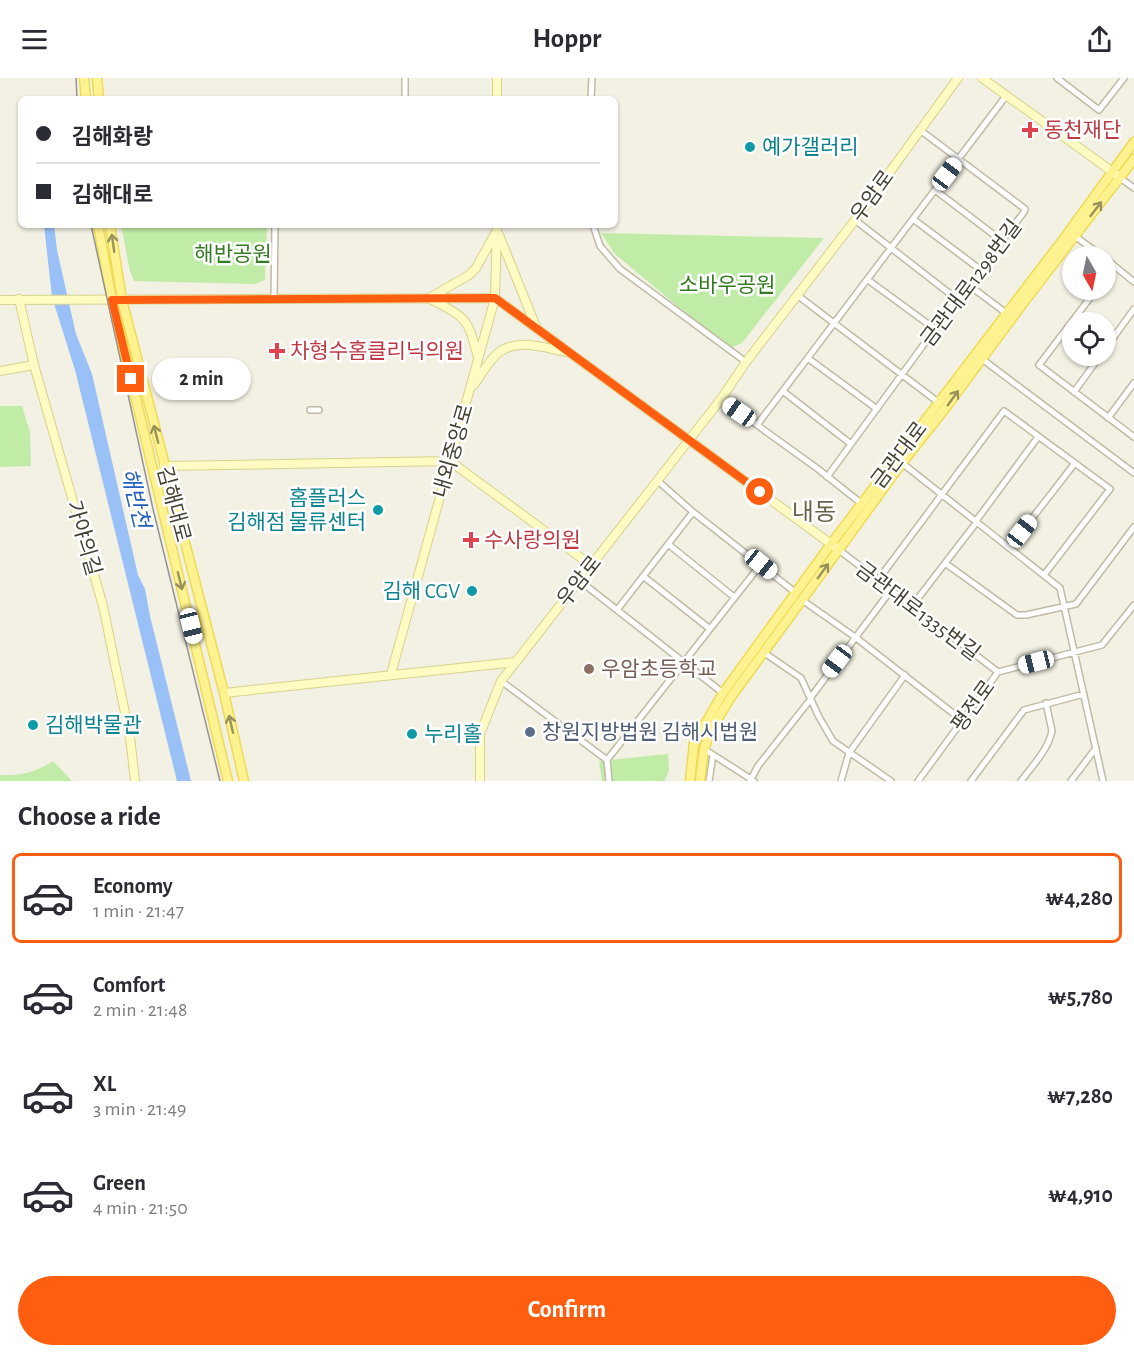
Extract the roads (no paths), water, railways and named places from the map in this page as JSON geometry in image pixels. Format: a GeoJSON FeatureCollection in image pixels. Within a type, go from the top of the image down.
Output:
{"type":"FeatureCollection","features":[{"type":"Feature","properties":{"kind":"main road"},"geometry":{"type":"LineString","coordinates":[[84,78],[86,96]]}},
{"type":"Feature","properties":{"kind":"main road"},"geometry":{"type":"LineString","coordinates":[[97,78],[99,96]]}},
{"type":"Feature","properties":{"kind":"main road","name":"금관대로"},"geometry":{"type":"LineString","coordinates":[[835,547],[862,504],[1065,237],[1134,142]]}},
{"type":"Feature","properties":{"kind":"main road","name":"금관대로"},"geometry":{"type":"LineString","coordinates":[[700,781],[704,749],[718,717],[799,597],[1134,159]]}},
{"type":"Feature","properties":{"kind":"main road","name":"김해대로"},"geometry":{"type":"LineString","coordinates":[[99,228],[228,781]]}},
{"type":"Feature","properties":{"kind":"main road","name":"김해대로"},"geometry":{"type":"LineString","coordinates":[[110,228],[117,300],[224,693],[244,781]]}},
{"type":"Feature","properties":{"kind":"main road","name":"금관대로"},"geometry":{"type":"LineString","coordinates":[[690,781],[694,743],[723,693],[799,597]]}},
{"type":"Feature","properties":{"kind":"street"},"geometry":{"type":"LineString","coordinates":[[405,78],[405,96]]}},
{"type":"Feature","properties":{"kind":"street"},"geometry":{"type":"LineString","coordinates":[[497,78],[497,96]]}},
{"type":"Feature","properties":{"kind":"street"},"geometry":{"type":"LineString","coordinates":[[591,96],[592,78]]}},
{"type":"Feature","properties":{"kind":"street","name":"우암로"},"geometry":{"type":"LineString","coordinates":[[480,781],[480,734],[501,681],[721,399],[746,362],[855,220],[958,78]]}},
{"type":"Feature","properties":{"kind":"street"},"geometry":{"type":"LineString","coordinates":[[982,78],[1134,188]]}},
{"type":"Feature","properties":{"kind":"street"},"geometry":{"type":"LineString","coordinates":[[1057,78],[1099,110],[1124,78]]}},
{"type":"Feature","properties":{"kind":"street"},"geometry":{"type":"LineString","coordinates":[[758,425],[1006,96]]}},
{"type":"Feature","properties":{"kind":"street","name":"금관대로1298번길"},"geometry":{"type":"LineString","coordinates":[[827,477],[1024,212],[1025,208],[920,130]]}},
{"type":"Feature","properties":{"kind":"street"},"geometry":{"type":"LineString","coordinates":[[935,190],[1002,241]]}},
{"type":"Feature","properties":{"kind":"street"},"geometry":{"type":"LineString","coordinates":[[913,219],[981,270]]}},
{"type":"Feature","properties":{"kind":"street"},"geometry":{"type":"LineString","coordinates":[[855,220],[958,300]]}},
{"type":"Feature","properties":{"kind":"street"},"geometry":{"type":"LineString","coordinates":[[274,299],[275,228]]}},
{"type":"Feature","properties":{"kind":"street"},"geometry":{"type":"LineString","coordinates":[[429,298],[469,275],[476,268],[497,228]]}},
{"type":"Feature","properties":{"kind":"street"},"geometry":{"type":"LineString","coordinates":[[497,228],[536,329]]}},
{"type":"Feature","properties":{"kind":"street","name":"내외중앙로"},"geometry":{"type":"LineString","coordinates":[[391,674],[495,298],[497,228]]}},
{"type":"Feature","properties":{"kind":"street"},"geometry":{"type":"LineString","coordinates":[[594,228],[600,246],[620,269],[746,362]]}},
{"type":"Feature","properties":{"kind":"street"},"geometry":{"type":"LineString","coordinates":[[1076,237],[1088,246]]}},
{"type":"Feature","properties":{"kind":"street"},"geometry":{"type":"LineString","coordinates":[[1116,268],[1134,282]]}},
{"type":"Feature","properties":{"kind":"street"},"geometry":{"type":"LineString","coordinates":[[868,280],[935,329]]}},
{"type":"Feature","properties":{"kind":"street"},"geometry":{"type":"LineString","coordinates":[[970,286],[1006,313]]}},
{"type":"Feature","properties":{"kind":"street"},"geometry":{"type":"LineString","coordinates":[[797,295],[938,402]]}},
{"type":"Feature","properties":{"kind":"street"},"geometry":{"type":"LineString","coordinates":[[429,298],[459,314],[463,319],[472,334],[478,360]]}},
{"type":"Feature","properties":{"kind":"street"},"geometry":{"type":"LineString","coordinates":[[0,300],[495,298],[835,547]]}},
{"type":"Feature","properties":{"kind":"street","name":"가야의길"},"geometry":{"type":"LineString","coordinates":[[19,299],[34,365],[103,606],[130,737],[135,781]]}},
{"type":"Feature","properties":{"kind":"street"},"geometry":{"type":"LineString","coordinates":[[1088,300],[1039,364],[1134,437]]}},
{"type":"Feature","properties":{"kind":"street"},"geometry":{"type":"LineString","coordinates":[[1116,334],[1134,309]]}},
{"type":"Feature","properties":{"kind":"street"},"geometry":{"type":"LineString","coordinates":[[469,392],[494,357],[509,348],[527,344],[568,353]]}},
{"type":"Feature","properties":{"kind":"street"},"geometry":{"type":"LineString","coordinates":[[809,358],[877,410]]}},
{"type":"Feature","properties":{"kind":"street"},"geometry":{"type":"LineString","coordinates":[[982,359],[1134,473]]}},
{"type":"Feature","properties":{"kind":"street"},"geometry":{"type":"LineString","coordinates":[[0,370],[34,365]]}},
{"type":"Feature","properties":{"kind":"street"},"geometry":{"type":"LineString","coordinates":[[1074,392],[1093,366]]}},
{"type":"Feature","properties":{"kind":"street"},"geometry":{"type":"LineString","coordinates":[[1108,418],[1134,383]]}},
{"type":"Feature","properties":{"kind":"street"},"geometry":{"type":"LineString","coordinates":[[784,392],[851,444]]}},
{"type":"Feature","properties":{"kind":"street"},"geometry":{"type":"LineString","coordinates":[[721,399],[862,504]]}},
{"type":"Feature","properties":{"kind":"street"},"geometry":{"type":"LineString","coordinates":[[310,410],[319,410]]}},
{"type":"Feature","properties":{"kind":"street"},"geometry":{"type":"LineString","coordinates":[[878,580],[1004,411],[1110,489],[1044,575]]}},
{"type":"Feature","properties":{"kind":"street"},"geometry":{"type":"LineString","coordinates":[[912,606],[1038,437]]}},
{"type":"Feature","properties":{"kind":"street"},"geometry":{"type":"LineString","coordinates":[[164,466],[450,461],[592,566]]}},
{"type":"Feature","properties":{"kind":"street"},"geometry":{"type":"LineString","coordinates":[[902,463],[1060,588],[1103,781]]}},
{"type":"Feature","properties":{"kind":"street"},"geometry":{"type":"LineString","coordinates":[[1009,548],[1075,463]]}},
{"type":"Feature","properties":{"kind":"street"},"geometry":{"type":"LineString","coordinates":[[658,481],[799,597],[855,637],[963,721]]}},
{"type":"Feature","properties":{"kind":"street"},"geometry":{"type":"LineString","coordinates":[[616,610],[693,512]]}},
{"type":"Feature","properties":{"kind":"street"},"geometry":{"type":"LineString","coordinates":[[945,563],[1017,615],[1026,615],[1076,604],[1134,527]]}},
{"type":"Feature","properties":{"kind":"street"},"geometry":{"type":"LineString","coordinates":[[668,544],[734,597]]}},
{"type":"Feature","properties":{"kind":"street","name":"금관대로1335번길"},"geometry":{"type":"LineString","coordinates":[[835,547],[998,672]]}},
{"type":"Feature","properties":{"kind":"street"},"geometry":{"type":"LineString","coordinates":[[609,781],[607,760],[761,564]]}},
{"type":"Feature","properties":{"kind":"street"},"geometry":{"type":"LineString","coordinates":[[643,576],[710,628]]}},
{"type":"Feature","properties":{"kind":"street"},"geometry":{"type":"LineString","coordinates":[[580,581],[723,693]]}},
{"type":"Feature","properties":{"kind":"street"},"geometry":{"type":"LineString","coordinates":[[704,749],[751,780],[891,590]]}},
{"type":"Feature","properties":{"kind":"street","name":"평전로"},"geometry":{"type":"LineString","coordinates":[[918,781],[998,672],[1102,645],[1134,605]]}},
{"type":"Feature","properties":{"kind":"street"},"geometry":{"type":"LineString","coordinates":[[763,652],[801,678],[833,741],[891,781]]}},
{"type":"Feature","properties":{"kind":"street"},"geometry":{"type":"LineString","coordinates":[[224,693],[516,662]]}},
{"type":"Feature","properties":{"kind":"street"},"geometry":{"type":"LineString","coordinates":[[841,781],[849,753],[905,675]]}},
{"type":"Feature","properties":{"kind":"street"},"geometry":{"type":"LineString","coordinates":[[501,681],[607,760]]}},
{"type":"Feature","properties":{"kind":"street"},"geometry":{"type":"LineString","coordinates":[[971,781],[1024,710],[1084,694]]}},
{"type":"Feature","properties":{"kind":"street"},"geometry":{"type":"LineString","coordinates":[[1021,781],[1047,746],[1051,735],[1046,703]]}},
{"type":"Feature","properties":{"kind":"street"},"geometry":{"type":"LineString","coordinates":[[1071,781],[1096,748]]}},
{"type":"Feature","properties":{"kind":"street"},"geometry":{"type":"LineString","coordinates":[[709,781],[713,755]]}},
{"type":"Feature","properties":{"kind":"water","name":"해반천"},"geometry":{"type":"Polygon","coordinates":[[[44,228],[54,228],[57,250],[76,334],[92,374],[138,575],[145,589],[191,781],[177,781],[75,370],[52,297],[44,228]]]}},
{"type":"Feature","properties":{"kind":"tram line"},"geometry":{"type":"LineString","coordinates":[[76,78],[77,96]]}},
{"type":"Feature","properties":{"kind":"tram line"},"geometry":{"type":"LineString","coordinates":[[92,228],[153,509],[220,781]]}},
{"type":"Feature","properties":{"kind":"place","name":"동천재단"},"geometry":{"type":"Point","coordinates":[1030,130]}},
{"type":"Feature","properties":{"kind":"place","name":"예가갤러리"},"geometry":{"type":"Point","coordinates":[750,147]}},
{"type":"Feature","properties":{"kind":"place","name":"차형수홈클리닉의원"},"geometry":{"type":"Point","coordinates":[277,351]}},
{"type":"Feature","properties":{"kind":"place","name":"홈플러스 김해점 물류센터"},"geometry":{"type":"Point","coordinates":[378,510]}},
{"type":"Feature","properties":{"kind":"place","name":"수사랑의원"},"geometry":{"type":"Point","coordinates":[471,540]}},
{"type":"Feature","properties":{"kind":"place","name":"김해 CGV"},"geometry":{"type":"Point","coordinates":[472,591]}},
{"type":"Feature","properties":{"kind":"place","name":"우암초등학교"},"geometry":{"type":"Point","coordinates":[589,669]}},
{"type":"Feature","properties":{"kind":"place","name":"김해박물관"},"geometry":{"type":"Point","coordinates":[33,725]}},
{"type":"Feature","properties":{"kind":"place","name":"창원지방법원 김해시법원"},"geometry":{"type":"Point","coordinates":[530,732]}},
{"type":"Feature","properties":{"kind":"place","name":"누리홀"},"geometry":{"type":"Point","coordinates":[412,734]}},
{"type":"Feature","properties":{"kind":"district","name":"내동"},"geometry":{"type":"Point","coordinates":[814,512]}},
{"type":"Feature","properties":{"kind":"park label","name":"해반공원"},"geometry":{"type":"Point","coordinates":[233,254]}},
{"type":"Feature","properties":{"kind":"park label","name":"소바우공원"},"geometry":{"type":"Point","coordinates":[727,285]}}]}
